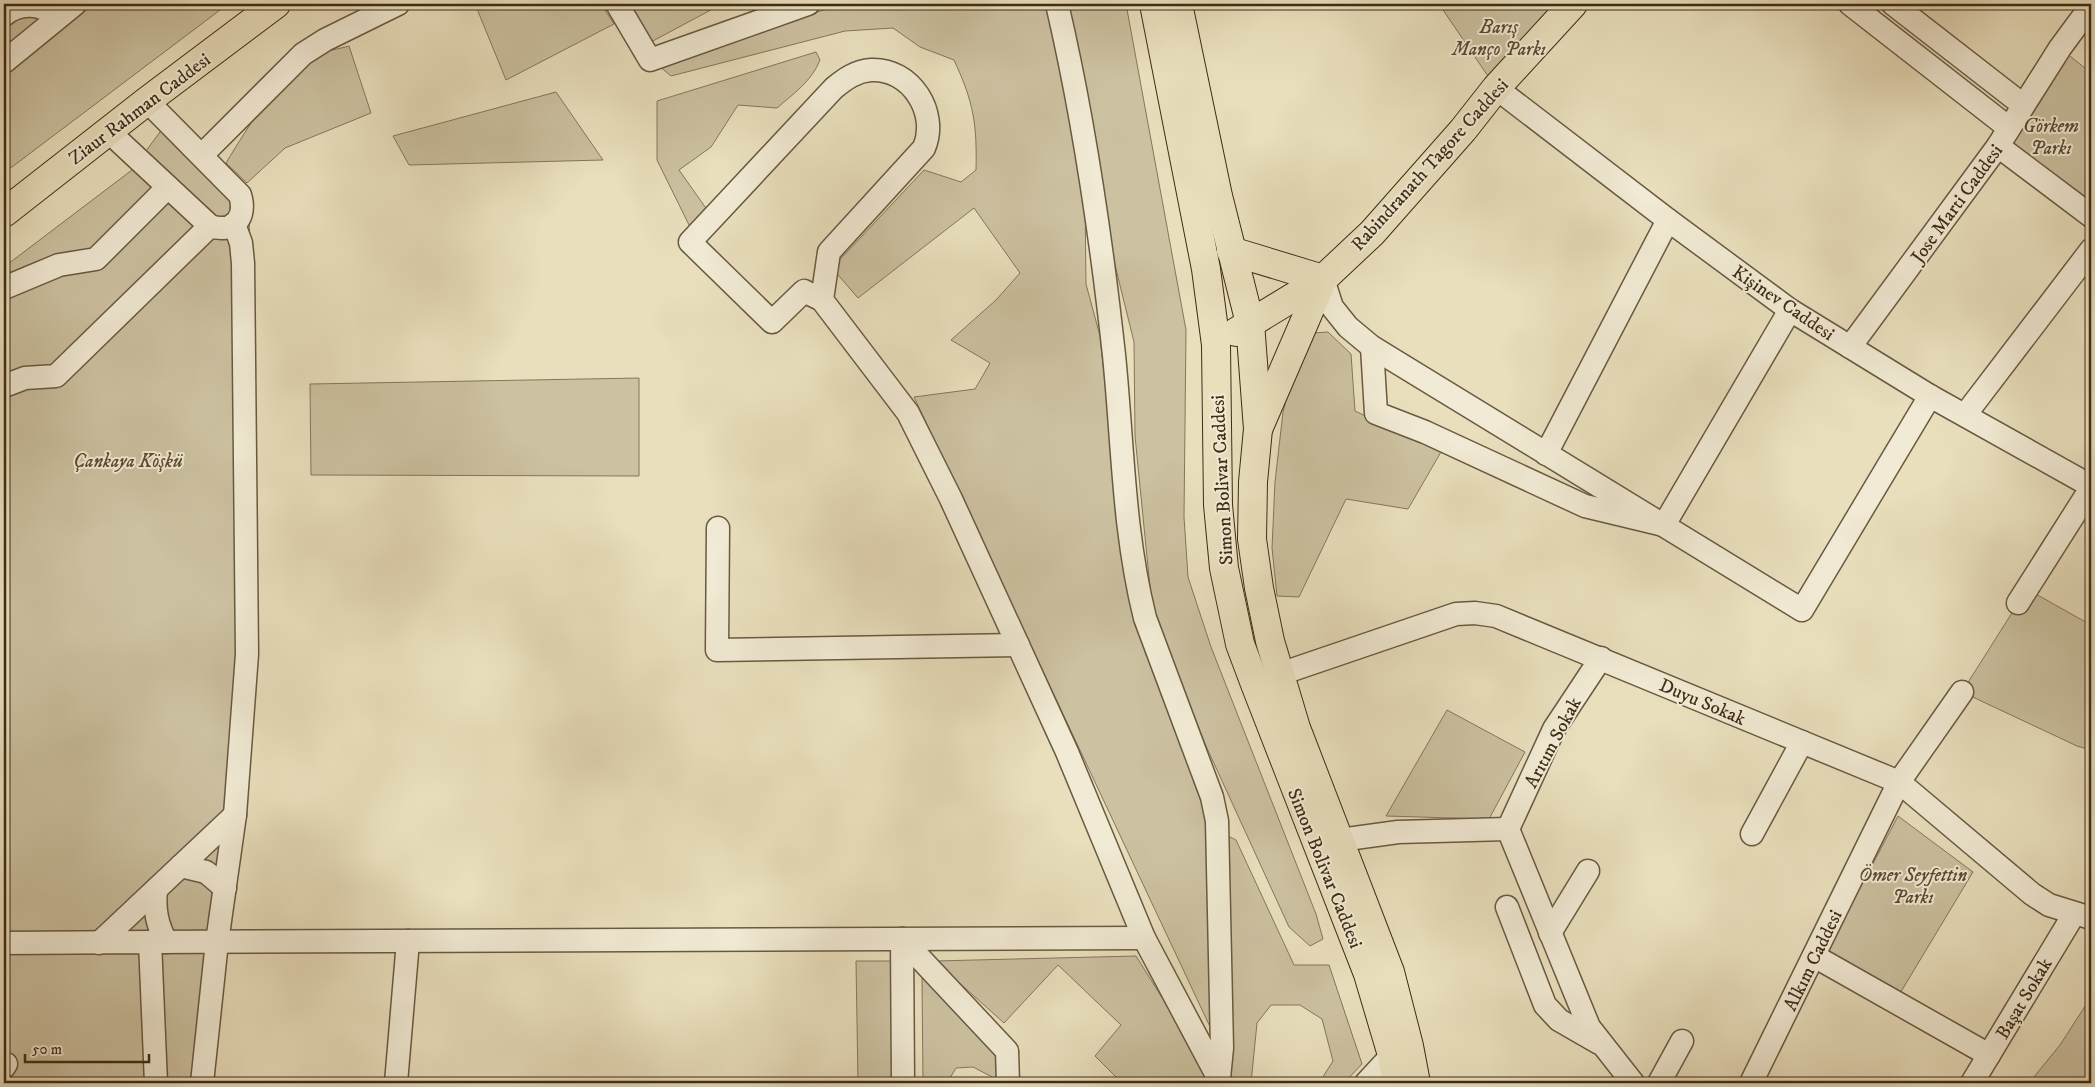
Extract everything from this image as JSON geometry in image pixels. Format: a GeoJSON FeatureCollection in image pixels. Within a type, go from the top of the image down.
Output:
{"type":"FeatureCollection","features":[{"type":"Feature","properties":{"kind":"main road","name":"Ziaur Rahman Caddesi"},"geometry":{"type":"LineString","coordinates":[[4,213],[147,100],[276,4]]}},
{"type":"Feature","properties":{"kind":"main road","name":"Simon Bolivar Caddesi"},"geometry":{"type":"LineString","coordinates":[[1154,4],[1206,269],[1216,345],[1220,542],[1240,644],[1274,737],[1368,974],[1392,1055],[1397,1083]]}},
{"type":"Feature","properties":{"kind":"main road","name":"Simon Bolivar Caddesi"},"geometry":{"type":"LineString","coordinates":[[1178,4],[1230,251],[1250,324],[1258,429],[1253,482],[1253,547],[1259,588],[1280,674],[1296,728],[1390,972],[1410,1046],[1416,1083]]}},
{"type":"Feature","properties":{"kind":"main road","name":"Rabindranath Tagore Caddesi"},"geometry":{"type":"LineString","coordinates":[[1216,345],[1324,279],[1372,233],[1463,130],[1496,88],[1574,4]]}},
{"type":"Feature","properties":{"kind":"main road"},"geometry":{"type":"LineString","coordinates":[[1230,251],[1324,279]]}},
{"type":"Feature","properties":{"kind":"main road","name":"Rabindranath Tagore Caddesi"},"geometry":{"type":"LineString","coordinates":[[1258,429],[1324,279]]}},
{"type":"Feature","properties":{"kind":"street"},"geometry":{"type":"LineString","coordinates":[[202,155],[303,54],[325,40],[398,4]]}},
{"type":"Feature","properties":{"kind":"street"},"geometry":{"type":"LineString","coordinates":[[617,4],[650,60],[808,4]]}},
{"type":"Feature","properties":{"kind":"street"},"geometry":{"type":"LineString","coordinates":[[1057,4],[1073,72],[1095,208],[1114,356],[1126,522],[1139,593],[1145,618],[1212,797],[1216,821],[1222,1048],[1220,1080]]}},
{"type":"Feature","properties":{"kind":"street"},"geometry":{"type":"LineString","coordinates":[[1850,4],[2004,137],[2091,216]]}},
{"type":"Feature","properties":{"kind":"street"},"geometry":{"type":"LineString","coordinates":[[1893,4],[2023,105]]}},
{"type":"Feature","properties":{"kind":"street"},"geometry":{"type":"LineString","coordinates":[[4,15],[13,9],[28,5],[66,10]]}},
{"type":"Feature","properties":{"kind":"street","name":"Jose Marti Caddesi"},"geometry":{"type":"LineString","coordinates":[[1850,347],[2004,137],[2023,105],[2091,6]]}},
{"type":"Feature","properties":{"kind":"street"},"geometry":{"type":"LineString","coordinates":[[4,62],[66,10]]}},
{"type":"Feature","properties":{"kind":"street"},"geometry":{"type":"LineString","coordinates":[[822,300],[829,252],[924,148],[928,139],[929,124],[919,95],[910,84],[886,72],[871,70],[856,73],[834,88],[690,242],[772,322],[804,291],[822,300],[908,413],[1067,752],[1144,938],[1220,1080]]}},
{"type":"Feature","properties":{"kind":"street","name":"Kişinev Caddesi"},"geometry":{"type":"LineString","coordinates":[[1496,88],[1668,220],[1790,310],[1930,396],[2091,487]]}},
{"type":"Feature","properties":{"kind":"street"},"geometry":{"type":"LineString","coordinates":[[108,131],[210,226],[226,228],[234,224],[240,217],[243,205],[240,195],[147,100]]}},
{"type":"Feature","properties":{"kind":"street"},"geometry":{"type":"LineString","coordinates":[[4,288],[59,265],[96,259],[168,187]]}},
{"type":"Feature","properties":{"kind":"street"},"geometry":{"type":"LineString","coordinates":[[1546,454],[1668,220]]}},
{"type":"Feature","properties":{"kind":"street"},"geometry":{"type":"LineString","coordinates":[[202,1083],[217,942],[236,815],[248,654],[243,263],[241,243],[234,224]]}},
{"type":"Feature","properties":{"kind":"street"},"geometry":{"type":"LineString","coordinates":[[4,386],[25,378],[56,376],[210,226]]}},
{"type":"Feature","properties":{"kind":"street"},"geometry":{"type":"LineString","coordinates":[[1965,415],[2091,250]]}},
{"type":"Feature","properties":{"kind":"street"},"geometry":{"type":"LineString","coordinates":[[1324,279],[1332,307],[1348,327],[1372,347],[1802,610],[1930,396]]}},
{"type":"Feature","properties":{"kind":"street"},"geometry":{"type":"LineString","coordinates":[[1664,525],[1790,310]]}},
{"type":"Feature","properties":{"kind":"street"},"geometry":{"type":"LineString","coordinates":[[1372,347],[1376,413],[1446,442],[1585,506],[1664,525]]}},
{"type":"Feature","properties":{"kind":"street"},"geometry":{"type":"LineString","coordinates":[[2018,603],[2091,487]]}},
{"type":"Feature","properties":{"kind":"street"},"geometry":{"type":"LineString","coordinates":[[718,528],[717,650],[1018,645]]}},
{"type":"Feature","properties":{"kind":"street","name":"Duyu Sokak"},"geometry":{"type":"LineString","coordinates":[[1280,674],[1456,614],[1475,613],[1496,616],[1899,782],[2032,894],[2049,905],[2082,916]]}},
{"type":"Feature","properties":{"kind":"street","name":"Arıtım Sokak"},"geometry":{"type":"LineString","coordinates":[[1508,829],[1554,729],[1601,658]]}},
{"type":"Feature","properties":{"kind":"street","name":"Alkım Caddesi"},"geometry":{"type":"LineString","coordinates":[[1751,1083],[1899,782],[1962,692]]}},
{"type":"Feature","properties":{"kind":"street"},"geometry":{"type":"LineString","coordinates":[[1752,834],[1802,742]]}},
{"type":"Feature","properties":{"kind":"street"},"geometry":{"type":"LineString","coordinates":[[99,943],[236,815]]}},
{"type":"Feature","properties":{"kind":"street"},"geometry":{"type":"LineString","coordinates":[[1340,840],[1398,832],[1508,829],[1589,1027],[1633,1083]]}},
{"type":"Feature","properties":{"kind":"street"},"geometry":{"type":"LineString","coordinates":[[181,866],[206,872],[225,888]]}},
{"type":"Feature","properties":{"kind":"street"},"geometry":{"type":"LineString","coordinates":[[1550,933],[1588,871]]}},
{"type":"Feature","properties":{"kind":"street"},"geometry":{"type":"LineString","coordinates":[[156,890],[154,908],[158,926],[156,1083]]}},
{"type":"Feature","properties":{"kind":"street"},"geometry":{"type":"LineString","coordinates":[[1507,907],[1545,1005],[1559,1020],[1602,1044]]}},
{"type":"Feature","properties":{"kind":"street","name":"Başat Sokak"},"geometry":{"type":"LineString","coordinates":[[1972,1083],[2082,916]]}},
{"type":"Feature","properties":{"kind":"street"},"geometry":{"type":"LineString","coordinates":[[4,944],[1144,938]]}},
{"type":"Feature","properties":{"kind":"street"},"geometry":{"type":"LineString","coordinates":[[902,939],[903,1083]]}},
{"type":"Feature","properties":{"kind":"street"},"geometry":{"type":"LineString","coordinates":[[902,939],[1007,1051],[1008,1083]]}},
{"type":"Feature","properties":{"kind":"street"},"geometry":{"type":"LineString","coordinates":[[396,1083],[408,942]]}},
{"type":"Feature","properties":{"kind":"street"},"geometry":{"type":"LineString","coordinates":[[1814,956],[1989,1055]]}},
{"type":"Feature","properties":{"kind":"street"},"geometry":{"type":"LineString","coordinates":[[1659,1083],[1682,1041]]}},
{"type":"Feature","properties":{"kind":"street"},"geometry":{"type":"LineString","coordinates":[[1366,1083],[1392,1055]]}},
{"type":"Feature","properties":{"kind":"green space"},"geometry":{"type":"Polygon","coordinates":[[[4,4],[228,4],[4,173],[4,4]]]}},
{"type":"Feature","properties":{"kind":"green space"},"geometry":{"type":"Polygon","coordinates":[[[475,4],[601,4],[614,24],[506,80],[475,4]]]}},
{"type":"Feature","properties":{"kind":"green space"},"geometry":{"type":"Polygon","coordinates":[[[627,4],[722,4],[651,42],[627,4]]]}},
{"type":"Feature","properties":{"kind":"green space"},"geometry":{"type":"Polygon","coordinates":[[[841,4],[1046,4],[1051,16],[1085,198],[1086,284],[1100,336],[1113,462],[1130,587],[1217,821],[1212,1031],[914,397],[975,389],[990,363],[951,340],[996,300],[1020,273],[974,208],[858,298],[832,268],[924,170],[961,182],[976,170],[976,139],[973,114],[966,89],[954,60],[920,47],[893,28],[845,31],[671,76],[659,66],[841,4]]]}},
{"type":"Feature","properties":{"kind":"green space"},"geometry":{"type":"Polygon","coordinates":[[[1064,4],[1126,4],[1186,330],[1184,517],[1188,577],[1211,647],[1316,914],[1323,939],[1310,946],[1289,927],[1206,746],[1152,607],[1135,436],[1134,342],[1112,253],[1064,4]]]}},
{"type":"Feature","properties":{"kind":"green space","name":"Barış Manço Parkı"},"geometry":{"type":"Polygon","coordinates":[[[1439,4],[1573,4],[1496,88],[1439,4]]]}},
{"type":"Feature","properties":{"kind":"green space"},"geometry":{"type":"Polygon","coordinates":[[[349,46],[371,113],[285,148],[247,183],[226,163],[266,103],[290,76],[304,65],[322,53],[349,46]]]}},
{"type":"Feature","properties":{"kind":"green space","name":"Görkem Parkı"},"geometry":{"type":"Polygon","coordinates":[[[2060,48],[2091,73],[2091,216],[1998,146],[2060,48]]]}},
{"type":"Feature","properties":{"kind":"green space"},"geometry":{"type":"Polygon","coordinates":[[[816,52],[820,60],[817,68],[802,87],[777,108],[738,105],[711,147],[679,170],[708,211],[691,229],[657,160],[657,101],[816,52]]]}},
{"type":"Feature","properties":{"kind":"green space"},"geometry":{"type":"Polygon","coordinates":[[[556,92],[603,160],[409,165],[393,136],[556,92]]]}},
{"type":"Feature","properties":{"kind":"green space","name":"Çankaya Köşkü"},"geometry":{"type":"Polygon","coordinates":[[[171,117],[249,222],[250,240],[253,654],[200,1083],[4,1083],[4,267],[132,170],[171,117]]]}},
{"type":"Feature","properties":{"kind":"green space"},"geometry":{"type":"Polygon","coordinates":[[[1328,332],[1351,354],[1355,411],[1441,452],[1408,509],[1346,499],[1299,597],[1277,596],[1272,548],[1275,482],[1283,412],[1296,363],[1313,333],[1328,332]]]}},
{"type":"Feature","properties":{"kind":"green space"},"geometry":{"type":"Polygon","coordinates":[[[639,378],[639,476],[311,475],[310,384],[639,378]]]}},
{"type":"Feature","properties":{"kind":"green space"},"geometry":{"type":"Polygon","coordinates":[[[2027,589],[2091,625],[2091,750],[2077,746],[1962,692],[2027,589]]]}},
{"type":"Feature","properties":{"kind":"green space"},"geometry":{"type":"Polygon","coordinates":[[[1447,710],[1525,752],[1489,819],[1386,816],[1447,710]]]}},
{"type":"Feature","properties":{"kind":"green space","name":"Ömer Seyfettin Parkı"},"geometry":{"type":"Polygon","coordinates":[[[1898,816],[1973,872],[1899,995],[1826,953],[1898,816]]]}},
{"type":"Feature","properties":{"kind":"green space"},"geometry":{"type":"Polygon","coordinates":[[[1226,835],[1236,840],[1294,965],[1329,965],[1362,1064],[1344,1083],[1319,1083],[1333,1061],[1322,1019],[1300,1005],[1271,1005],[1257,1023],[1251,1083],[1238,1083],[1230,1076],[1226,835]]]}},
{"type":"Feature","properties":{"kind":"green space"},"geometry":{"type":"Polygon","coordinates":[[[1136,956],[1183,1031],[1209,1083],[1122,1083],[1095,1056],[1121,1025],[1058,965],[1004,1023],[935,961],[1136,956]]]}},
{"type":"Feature","properties":{"kind":"green space"},"geometry":{"type":"Polygon","coordinates":[[[856,961],[895,961],[895,1083],[858,1083],[856,961]]]}},
{"type":"Feature","properties":{"kind":"green space"},"geometry":{"type":"Polygon","coordinates":[[[922,976],[999,1053],[996,1079],[973,1067],[956,1068],[947,1083],[923,1083],[922,976]]]}},
{"type":"Feature","properties":{"kind":"green space"},"geometry":{"type":"Polygon","coordinates":[[[2091,997],[2091,1083],[2029,1083],[2060,1045],[2091,997]]]}}]}
